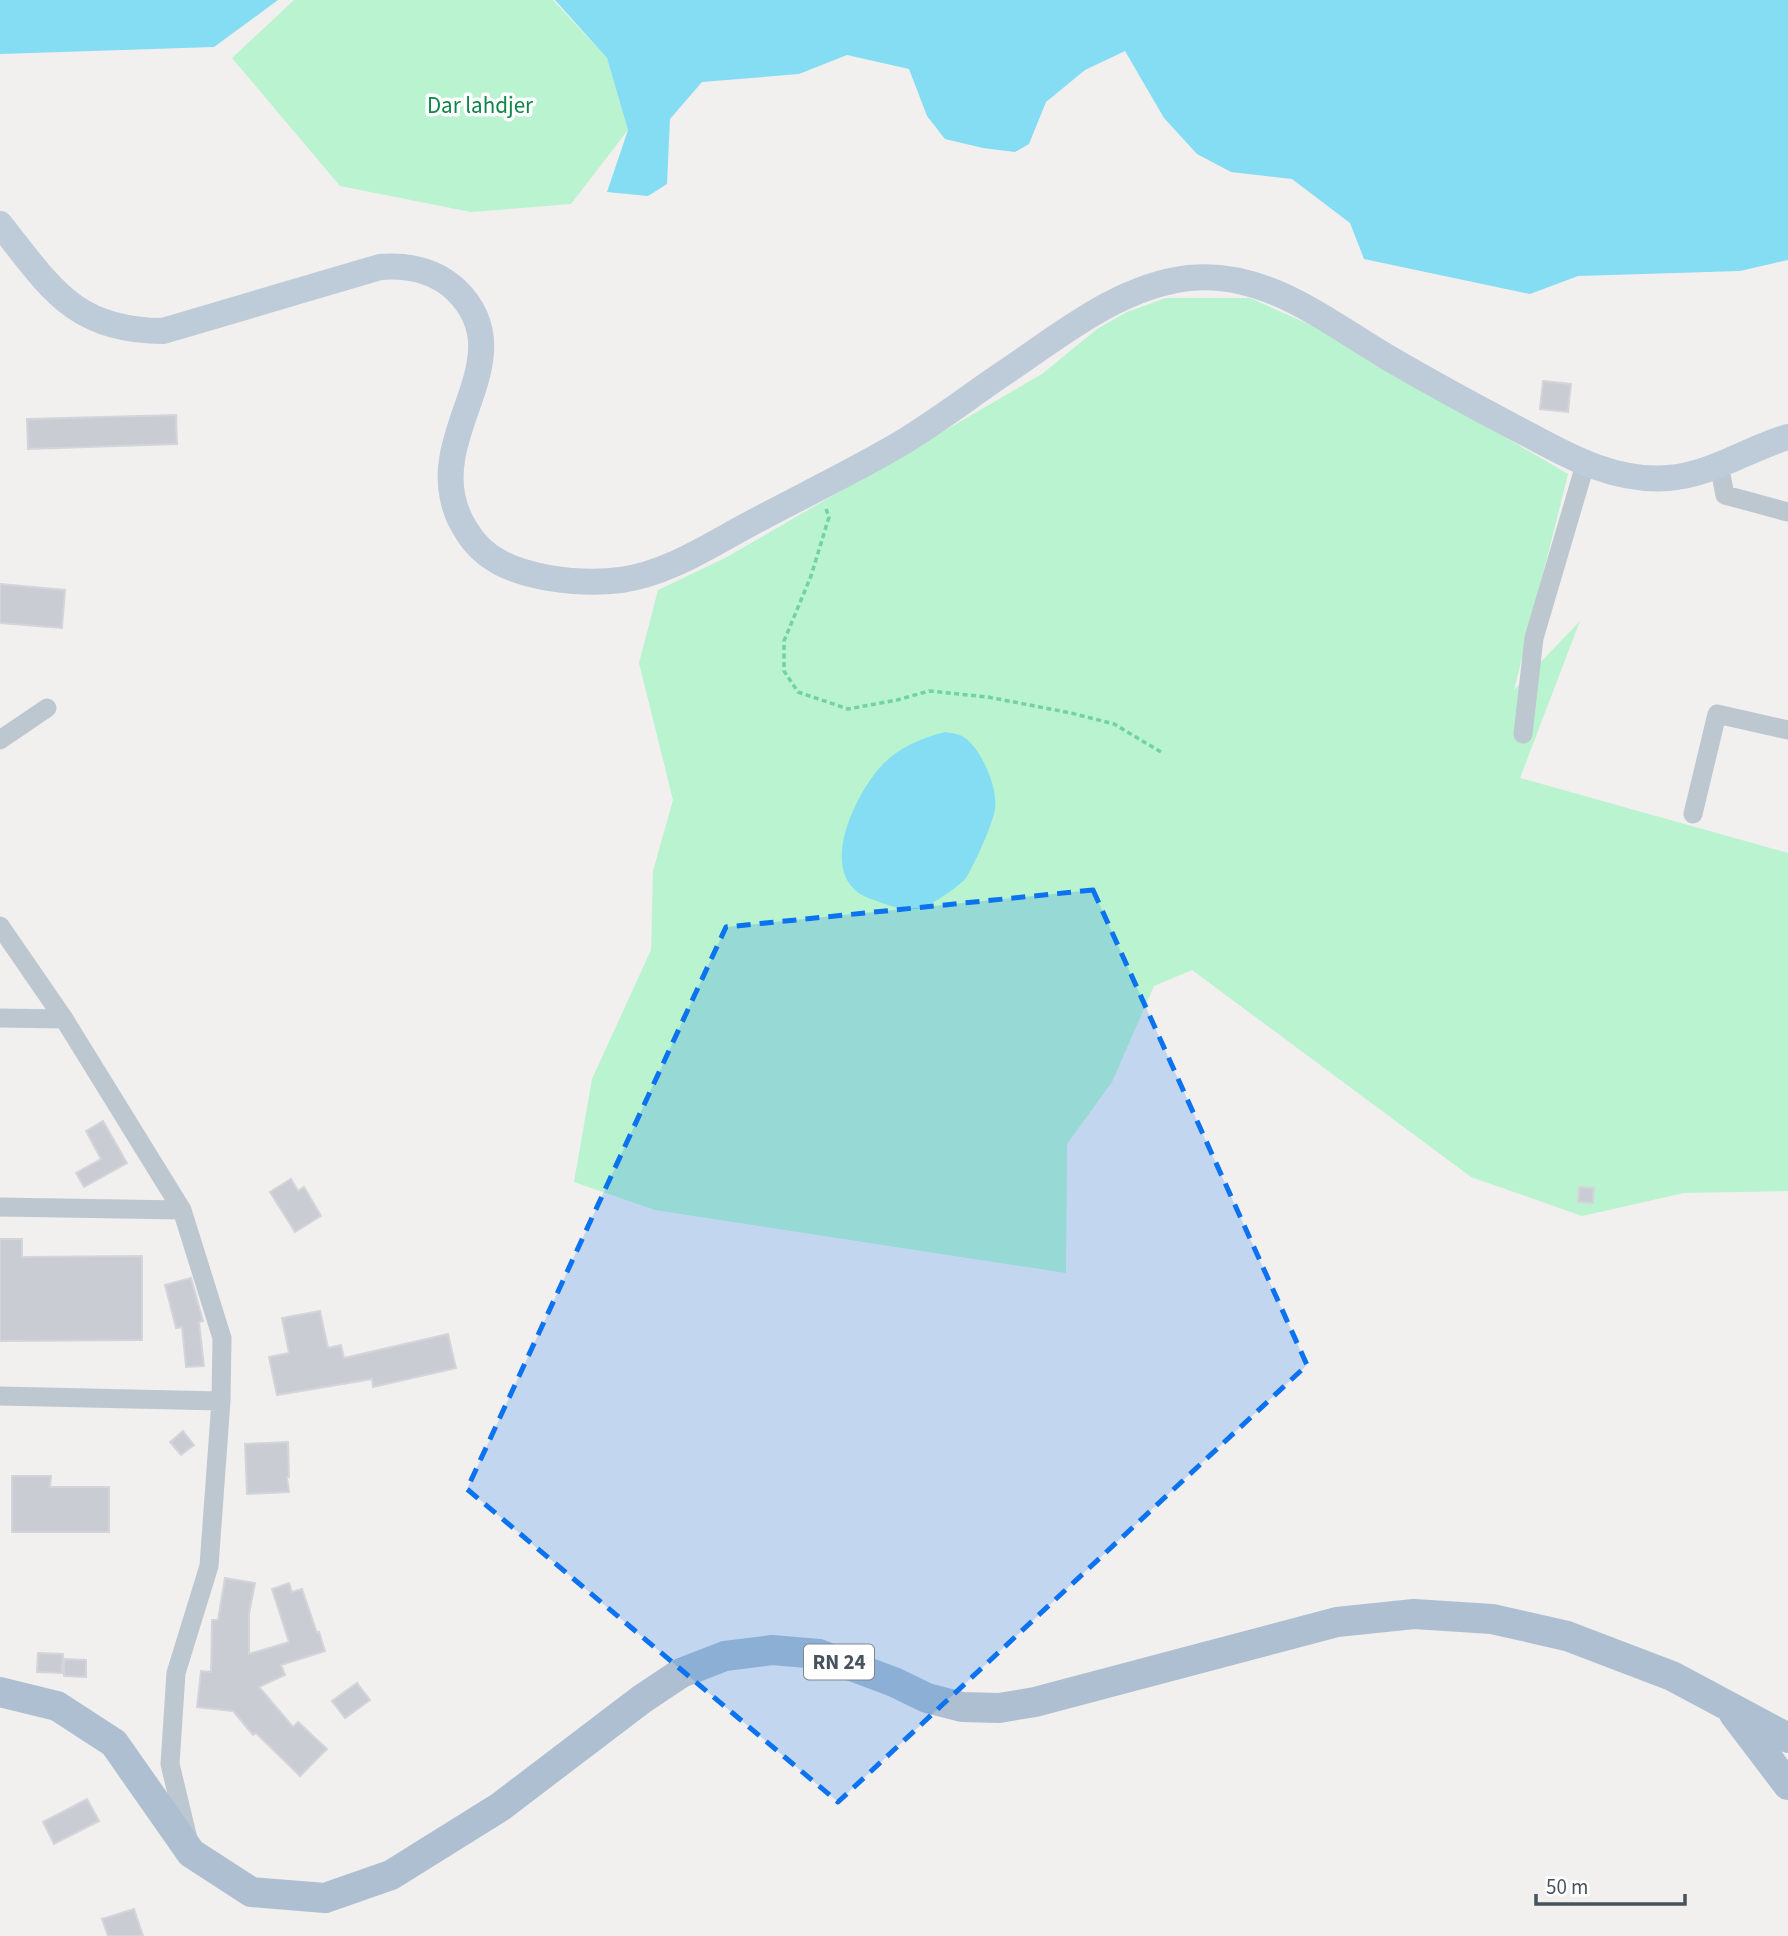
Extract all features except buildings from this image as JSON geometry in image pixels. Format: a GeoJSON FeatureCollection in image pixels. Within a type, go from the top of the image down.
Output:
{"type":"FeatureCollection","features":[{"type":"Feature","properties":{"kind":"main road","name":"RN 24"},"geometry":{"type":"LineString","coordinates":[[0,1692],[57,1706],[114,1743],[191,1853],[251,1892],[325,1898],[391,1875],[500,1807],[642,1699],[681,1673],[725,1656],[772,1650],[819,1654],[894,1682],[927,1698],[962,1707],[999,1708],[1035,1702],[1337,1622],[1414,1614],[1492,1619],[1567,1636],[1672,1676],[1788,1738]]}},
{"type":"Feature","properties":{"kind":"main road"},"geometry":{"type":"LineString","coordinates":[[1730,1708],[1788,1785]]}},
{"type":"Feature","properties":{"kind":"street"},"geometry":{"type":"LineString","coordinates":[[0,224],[48,285],[67,303],[100,321],[137,331],[163,331],[380,267],[401,266],[422,270],[442,279],[458,292],[471,309],[482,339],[479,372],[452,457],[453,501],[461,522],[472,541],[487,557],[530,575],[577,582],[624,580],[669,567],[894,448],[1100,308],[1152,287],[1189,278],[1226,279],[1263,286],[1297,302],[1459,398],[1585,465],[1636,477],[1665,479],[1693,475],[1788,438]]}},
{"type":"Feature","properties":{"kind":"street"},"geometry":{"type":"LineString","coordinates":[[1523,734],[1534,638],[1585,465]]}},
{"type":"Feature","properties":{"kind":"street"},"geometry":{"type":"LineString","coordinates":[[1719,465],[1725,495],[1788,512]]}},
{"type":"Feature","properties":{"kind":"street"},"geometry":{"type":"LineString","coordinates":[[0,740],[47,708]]}},
{"type":"Feature","properties":{"kind":"street"},"geometry":{"type":"LineString","coordinates":[[1693,814],[1717,714],[1788,730]]}},
{"type":"Feature","properties":{"kind":"street"},"geometry":{"type":"LineString","coordinates":[[0,926],[64,1019],[182,1210],[222,1338],[221,1401],[209,1566],[176,1672],[170,1764],[191,1853]]}},
{"type":"Feature","properties":{"kind":"street"},"geometry":{"type":"LineString","coordinates":[[0,1018],[64,1019]]}},
{"type":"Feature","properties":{"kind":"street"},"geometry":{"type":"LineString","coordinates":[[0,1207],[182,1210]]}},
{"type":"Feature","properties":{"kind":"street"},"geometry":{"type":"LineString","coordinates":[[0,1396],[221,1401]]}},
{"type":"Feature","properties":{"kind":"path"},"geometry":{"type":"LineString","coordinates":[[819,487],[829,517],[811,576],[784,641],[784,671],[798,692],[848,709],[929,691],[988,697],[1114,724],[1161,752]]}},
{"type":"Feature","properties":{"kind":"highlighted area"},"geometry":{"type":"Polygon","coordinates":[[[1093,890],[1307,1365],[838,1802],[467,1489],[726,927],[1093,890]]]}},
{"type":"Feature","properties":{"kind":"green space","name":"Dar lahdjer"},"geometry":{"type":"Polygon","coordinates":[[[294,0],[553,0],[607,58],[628,130],[571,204],[471,212],[340,186],[232,58],[294,0]]]}},
{"type":"Feature","properties":{"kind":"green space"},"geometry":{"type":"Polygon","coordinates":[[[1166,298],[1250,298],[1322,330],[1568,474],[1514,690],[1580,621],[1520,778],[1788,853],[1788,1191],[1684,1193],[1582,1216],[1471,1177],[1192,970],[1154,986],[1112,1082],[1067,1144],[1066,1273],[655,1210],[574,1182],[592,1079],[651,950],[653,871],[673,800],[639,663],[658,590],[727,557],[1042,374],[1097,329],[1127,312],[1166,298]]]}},
{"type":"Feature","properties":{"kind":"water"},"geometry":{"type":"Polygon","coordinates":[[[0,0],[278,0],[214,47],[0,54],[0,0]]]}},
{"type":"Feature","properties":{"kind":"water"},"geometry":{"type":"Polygon","coordinates":[[[555,0],[1788,0],[1788,260],[1740,271],[1578,276],[1530,294],[1364,259],[1350,223],[1292,179],[1231,172],[1197,154],[1164,118],[1125,51],[1085,70],[1046,102],[1029,144],[1015,152],[945,139],[927,116],[909,69],[847,55],[799,74],[702,82],[670,119],[667,184],[648,196],[607,192],[628,130],[607,58],[555,0]]]}},
{"type":"Feature","properties":{"kind":"water"},"geometry":{"type":"Polygon","coordinates":[[[945,732],[961,736],[971,744],[983,760],[991,780],[995,809],[983,844],[966,878],[922,908],[890,906],[871,899],[853,889],[844,873],[842,855],[852,813],[862,793],[884,763],[913,743],[945,732]]]}}]}
